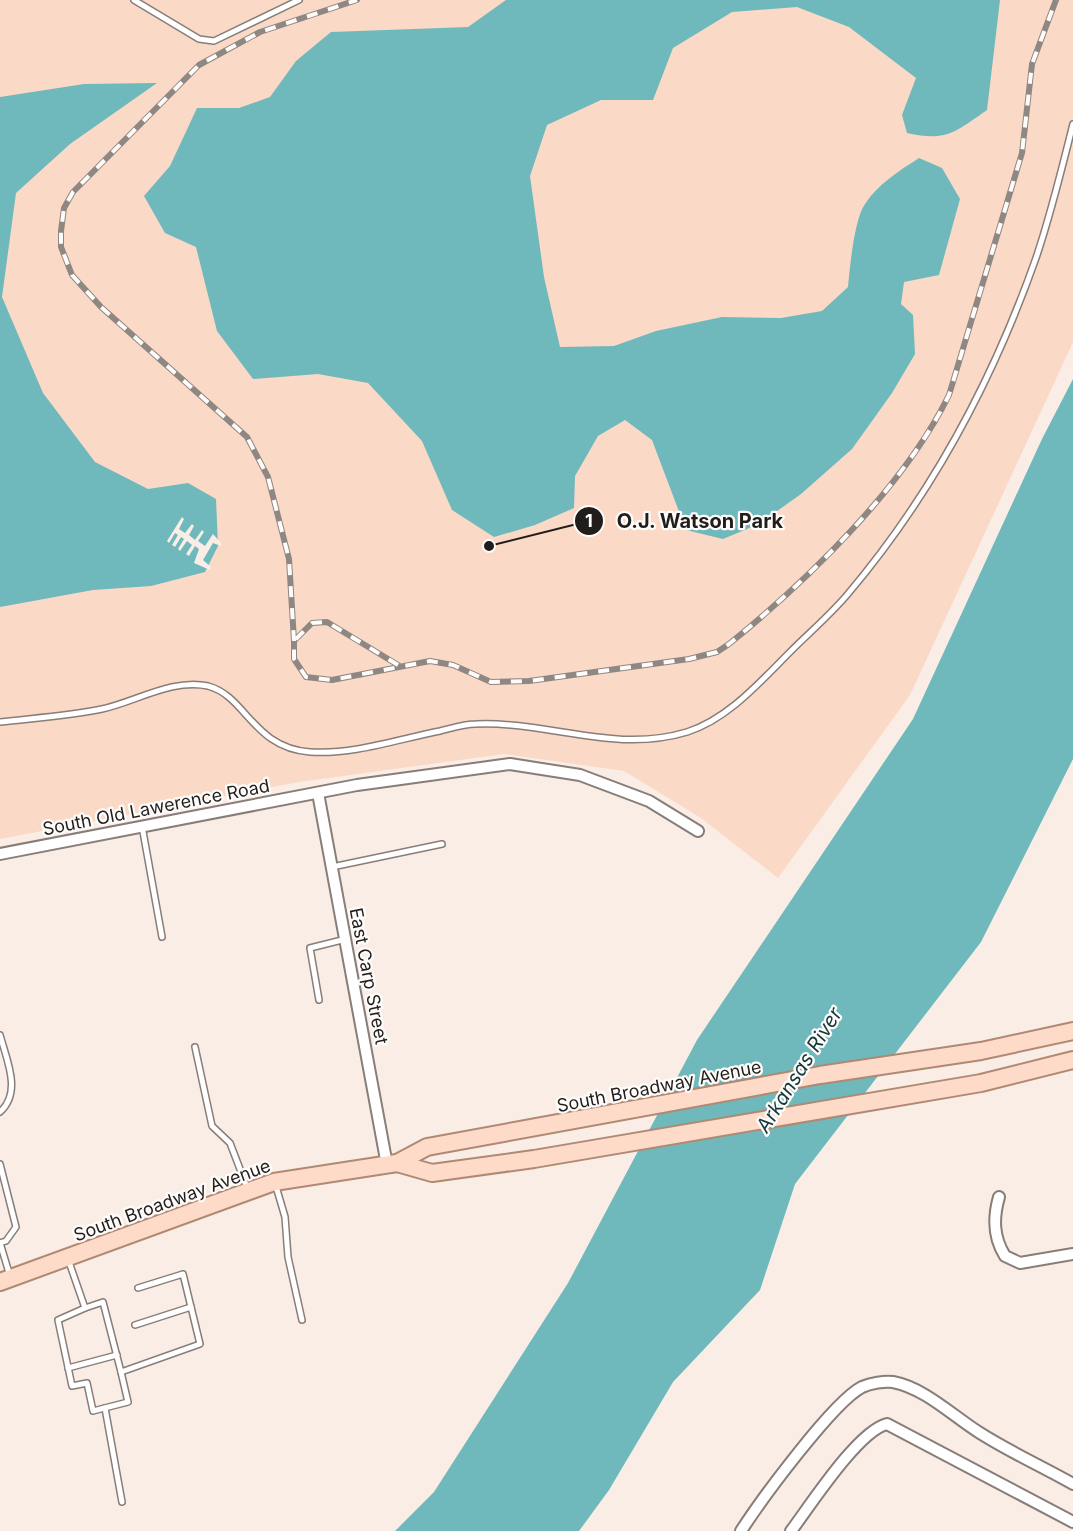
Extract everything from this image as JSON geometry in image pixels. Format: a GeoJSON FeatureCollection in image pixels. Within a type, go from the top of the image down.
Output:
{"type":"FeatureCollection","features":[{"type":"Feature","properties":{"kind":"main road","name":"South Broadway Avenue"},"geometry":{"type":"LineString","coordinates":[[6,1280],[274,1182],[392,1164],[427,1147],[518,1133],[820,1076],[981,1051],[1073,1031]]}},
{"type":"Feature","properties":{"kind":"main road","name":"South Broadway Avenue"},"geometry":{"type":"LineString","coordinates":[[392,1164],[432,1173],[534,1159],[981,1083],[1073,1060]]}},
{"type":"Feature","properties":{"kind":"street","name":"South Old Lawerence Road"},"geometry":{"type":"LineString","coordinates":[[0,855],[318,793],[510,764],[580,775],[649,801],[698,831]]}},
{"type":"Feature","properties":{"kind":"street","name":"East Carp Street"},"geometry":{"type":"LineString","coordinates":[[318,793],[392,1164]]}},
{"type":"Feature","properties":{"kind":"street"},"geometry":{"type":"LineString","coordinates":[[999,1197],[994,1215],[995,1232],[1005,1256],[1020,1263],[1073,1254]]}},
{"type":"Feature","properties":{"kind":"street"},"geometry":{"type":"LineString","coordinates":[[741,1531],[834,1412],[860,1388],[883,1382],[894,1382],[927,1398],[982,1434],[1073,1484]]}},
{"type":"Feature","properties":{"kind":"street"},"geometry":{"type":"LineString","coordinates":[[791,1531],[845,1460],[874,1429],[886,1424],[1073,1522]]}},
{"type":"Feature","properties":{"kind":"lane"},"geometry":{"type":"LineString","coordinates":[[134,0],[199,39],[214,41],[299,0]]}},
{"type":"Feature","properties":{"kind":"lane"},"geometry":{"type":"LineString","coordinates":[[0,722],[104,708],[179,686],[208,686],[225,694],[257,728],[280,746],[309,752],[340,751],[474,723],[559,731],[621,741],[667,737],[692,730],[720,716],[764,678],[845,598],[904,520],[962,429],[992,368],[1037,257],[1073,124]]}},
{"type":"Feature","properties":{"kind":"lane"},"geometry":{"type":"LineString","coordinates":[[142,826],[162,937]]}},
{"type":"Feature","properties":{"kind":"lane"},"geometry":{"type":"LineString","coordinates":[[332,867],[442,844]]}},
{"type":"Feature","properties":{"kind":"lane"},"geometry":{"type":"LineString","coordinates":[[319,1000],[310,948],[346,939]]}},
{"type":"Feature","properties":{"kind":"lane"},"geometry":{"type":"LineString","coordinates":[[0,1035],[12,1093],[9,1104],[0,1112]]}},
{"type":"Feature","properties":{"kind":"lane"},"geometry":{"type":"LineString","coordinates":[[195,1047],[212,1126],[230,1143],[249,1191]]}},
{"type":"Feature","properties":{"kind":"lane"},"geometry":{"type":"LineString","coordinates":[[0,1164],[16,1227],[6,1241],[0,1243],[6,1280]]}},
{"type":"Feature","properties":{"kind":"lane"},"geometry":{"type":"LineString","coordinates":[[274,1182],[285,1217],[288,1257],[302,1320]]}},
{"type":"Feature","properties":{"kind":"lane"},"geometry":{"type":"LineString","coordinates":[[68,1258],[85,1308]]}},
{"type":"Feature","properties":{"kind":"lane"},"geometry":{"type":"LineString","coordinates":[[121,1372],[200,1344],[183,1274],[138,1288]]}},
{"type":"Feature","properties":{"kind":"lane"},"geometry":{"type":"LineString","coordinates":[[103,1302],[128,1402],[93,1411],[87,1383],[72,1386],[58,1320],[85,1308],[103,1302]]}},
{"type":"Feature","properties":{"kind":"lane"},"geometry":{"type":"LineString","coordinates":[[135,1325],[191,1307]]}},
{"type":"Feature","properties":{"kind":"lane"},"geometry":{"type":"LineString","coordinates":[[68,1368],[117,1355]]}},
{"type":"Feature","properties":{"kind":"lane"},"geometry":{"type":"LineString","coordinates":[[105,1408],[122,1502]]}},
{"type":"Feature","properties":{"kind":"shaded area"},"geometry":{"type":"Polygon","coordinates":[[[0,0],[1073,0],[1073,342],[910,695],[778,878],[701,818],[624,771],[504,754],[299,782],[0,839],[0,0]]]}},
{"type":"Feature","properties":{"kind":"water"},"geometry":{"type":"Polygon","coordinates":[[[506,0],[1000,0],[987,110],[950,133],[932,136],[907,133],[902,115],[916,78],[849,27],[797,7],[732,12],[673,48],[653,100],[601,100],[547,125],[530,176],[544,277],[560,347],[614,346],[656,331],[722,317],[781,318],[822,311],[848,287],[853,244],[861,211],[870,197],[889,178],[919,158],[942,168],[960,199],[939,275],[904,282],[901,304],[913,315],[915,354],[892,393],[852,449],[801,494],[759,524],[723,539],[686,530],[652,440],[625,420],[598,436],[575,476],[574,508],[535,525],[494,537],[452,510],[422,441],[368,383],[318,374],[253,379],[217,331],[196,247],[165,233],[144,196],[170,166],[197,108],[239,108],[270,97],[296,61],[331,32],[468,27],[506,0]]]}},
{"type":"Feature","properties":{"kind":"water"},"geometry":{"type":"Polygon","coordinates":[[[157,83],[70,144],[16,193],[2,297],[43,393],[95,462],[148,489],[188,483],[216,499],[218,546],[205,572],[151,586],[93,590],[0,607],[0,97],[84,84],[157,83]]]}},
{"type":"Feature","properties":{"kind":"water","name":"Arkansas River"},"geometry":{"type":"Polygon","coordinates":[[[1073,379],[1073,759],[981,942],[795,1184],[760,1290],[673,1382],[609,1490],[579,1531],[395,1531],[434,1492],[568,1283],[697,1040],[913,719],[1042,439],[1073,379]]]}},
{"type":"Feature","properties":{"kind":"pier"},"geometry":{"type":"Polygon","coordinates":[[[182,517],[184,519],[179,529],[185,533],[192,524],[194,526],[189,535],[195,540],[202,530],[204,532],[198,541],[205,546],[213,534],[221,543],[221,546],[213,543],[203,560],[211,567],[210,570],[194,563],[199,549],[195,546],[189,556],[186,554],[192,545],[187,541],[180,551],[178,549],[184,539],[181,537],[175,547],[172,545],[178,535],[175,533],[169,543],[167,541],[182,517]]]}},
{"type":"Feature","properties":{"kind":"railway"},"geometry":{"type":"LineString","coordinates":[[294,641],[289,559],[268,477],[247,437],[101,307],[72,275],[61,247],[61,231],[64,208],[73,192],[199,65],[260,32],[357,0]]}},
{"type":"Feature","properties":{"kind":"railway"},"geometry":{"type":"LineString","coordinates":[[398,665],[327,622],[312,623],[294,641],[294,659],[306,677],[332,680],[430,661],[453,665],[491,682],[529,681],[689,659],[717,652],[729,644],[790,591],[852,530],[907,464],[949,395],[1022,153],[1032,64],[1056,0]]}},
{"type":"Feature","properties":{"kind":"place","name":"O.J. Watson Park"},"geometry":{"type":"Point","coordinates":[489,546]}}]}
